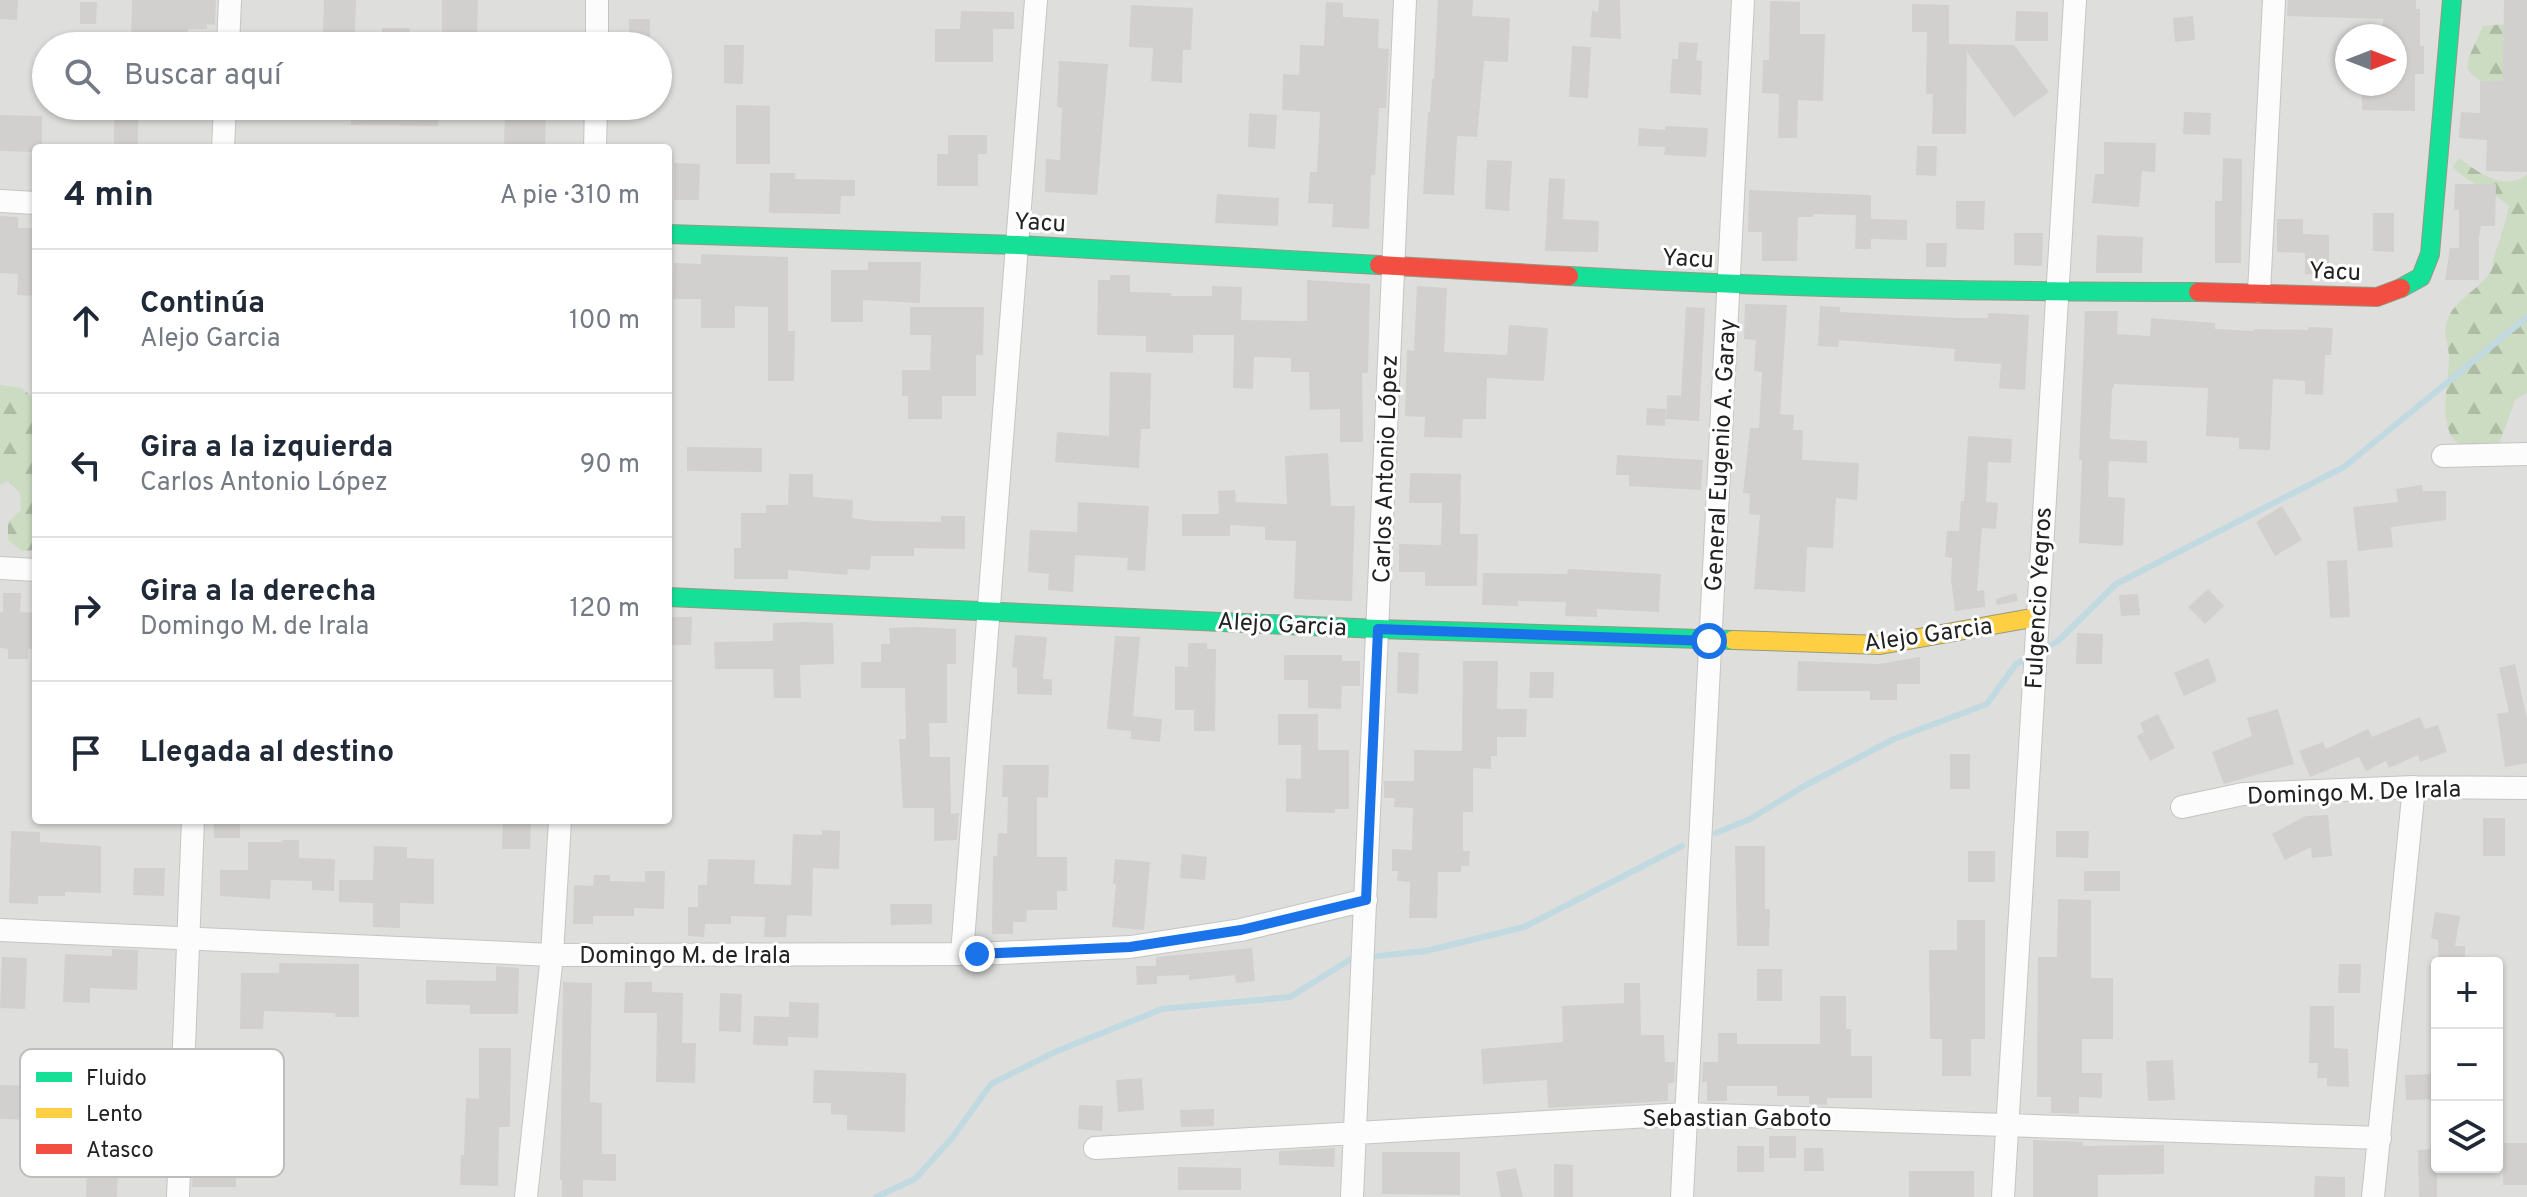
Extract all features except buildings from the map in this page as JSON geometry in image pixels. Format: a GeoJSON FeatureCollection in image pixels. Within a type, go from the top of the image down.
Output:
{"type":"FeatureCollection","features":[{"type":"Feature","properties":{"kind":"street"},"geometry":{"type":"LineString","coordinates":[[229,32],[230,0]]}},
{"type":"Feature","properties":{"kind":"street"},"geometry":{"type":"LineString","coordinates":[[597,0],[597,32]]}},
{"type":"Feature","properties":{"kind":"street"},"geometry":{"type":"LineString","coordinates":[[962,954],[1036,0]]}},
{"type":"Feature","properties":{"kind":"street","name":"Carlos Antonio López"},"geometry":{"type":"LineString","coordinates":[[1355,1134],[1405,0]]}},
{"type":"Feature","properties":{"kind":"street","name":"General Eugenio A. Garay"},"geometry":{"type":"LineString","coordinates":[[1682,1197],[1743,0]]}},
{"type":"Feature","properties":{"kind":"street","name":"Fulgencio Yegros"},"geometry":{"type":"LineString","coordinates":[[2003,1197],[2075,0]]}},
{"type":"Feature","properties":{"kind":"street"},"geometry":{"type":"LineString","coordinates":[[2259,292],[2274,0]]}},
{"type":"Feature","properties":{"kind":"street","name":"Yacu"},"geometry":{"type":"LineString","coordinates":[[672,234],[1018,245],[1729,285],[2057,292],[2259,292],[2377,297],[2421,277],[2430,254],[2452,0]]}},
{"type":"Feature","properties":{"kind":"street"},"geometry":{"type":"LineString","coordinates":[[223,144],[224,120]]}},
{"type":"Feature","properties":{"kind":"street"},"geometry":{"type":"LineString","coordinates":[[595,144],[596,120]]}},
{"type":"Feature","properties":{"kind":"street"},"geometry":{"type":"LineString","coordinates":[[0,201],[32,203]]}},
{"type":"Feature","properties":{"kind":"street"},"geometry":{"type":"LineString","coordinates":[[2443,456],[2527,454]]}},
{"type":"Feature","properties":{"kind":"street"},"geometry":{"type":"LineString","coordinates":[[0,568],[32,570]]}},
{"type":"Feature","properties":{"kind":"street","name":"Alejo Garcia"},"geometry":{"type":"LineString","coordinates":[[672,597],[1378,629],[1880,645],[2036,627]]}},
{"type":"Feature","properties":{"kind":"street"},"geometry":{"type":"LineString","coordinates":[[2373,1197],[2414,787]]}},
{"type":"Feature","properties":{"kind":"street","name":"Domingo M. De Irala"},"geometry":{"type":"LineString","coordinates":[[2182,807],[2243,794],[2414,787],[2527,788]]}},
{"type":"Feature","properties":{"kind":"street"},"geometry":{"type":"LineString","coordinates":[[184,1049],[193,824]]}},
{"type":"Feature","properties":{"kind":"street"},"geometry":{"type":"LineString","coordinates":[[526,1197],[552,955],[560,824]]}},
{"type":"Feature","properties":{"kind":"street","name":"Domingo M. de Irala"},"geometry":{"type":"LineString","coordinates":[[0,930],[552,955],[962,954],[1130,947],[1241,930],[1366,900]]}},
{"type":"Feature","properties":{"kind":"street","name":"Sebastian Gaboto"},"geometry":{"type":"LineString","coordinates":[[1095,1148],[1685,1114],[2380,1138]]}},
{"type":"Feature","properties":{"kind":"street"},"geometry":{"type":"LineString","coordinates":[[1352,1197],[1355,1134]]}},
{"type":"Feature","properties":{"kind":"street"},"geometry":{"type":"LineString","coordinates":[[178,1197],[179,1177]]}},
{"type":"Feature","properties":{"kind":"shaded area"},"geometry":{"type":"Polygon","coordinates":[[[0,0],[2527,0],[2527,1197],[0,1197],[0,0]]]}},
{"type":"Feature","properties":{"kind":"green space"},"geometry":{"type":"Polygon","coordinates":[[[2505,24],[2527,88],[2486,83],[2467,68],[2483,26],[2505,24]]]}},
{"type":"Feature","properties":{"kind":"green space"},"geometry":{"type":"Polygon","coordinates":[[[2459,158],[2483,174],[2501,181],[2519,179],[2527,174],[2527,393],[2515,400],[2499,445],[2478,452],[2460,444],[2449,431],[2445,404],[2449,357],[2446,326],[2456,306],[2491,271],[2509,206],[2453,167],[2459,158]]]}},
{"type":"Feature","properties":{"kind":"green space"},"geometry":{"type":"Polygon","coordinates":[[[0,385],[21,388],[32,397],[32,550],[22,551],[8,540],[8,522],[21,510],[20,493],[8,481],[0,485],[0,385]]]}},
{"type":"Feature","properties":{"kind":"waterway"},"geometry":{"type":"LineString","coordinates":[[2042,650],[2058,641],[2116,584],[2344,467],[2527,317]]}},
{"type":"Feature","properties":{"kind":"waterway"},"geometry":{"type":"LineString","coordinates":[[1716,833],[1750,819],[1806,785],[1894,739],[1987,704],[2016,664],[2029,657]]}},
{"type":"Feature","properties":{"kind":"waterway"},"geometry":{"type":"LineString","coordinates":[[1368,957],[1426,951],[1524,927],[1682,846]]}},
{"type":"Feature","properties":{"kind":"waterway"},"geometry":{"type":"LineString","coordinates":[[876,1197],[915,1179],[952,1138],[991,1084],[1057,1051],[1162,1009],[1290,997],[1357,958]]}},
{"type":"Feature","properties":{"kind":"traffic: fast"},"geometry":{"type":"LineString","coordinates":[[2401,288],[2421,277],[2430,254],[2452,0]]}},
{"type":"Feature","properties":{"kind":"traffic: fast"},"geometry":{"type":"LineString","coordinates":[[672,234],[1018,245],[1379,265]]}},
{"type":"Feature","properties":{"kind":"traffic: fast"},"geometry":{"type":"LineString","coordinates":[[1569,276],[1726,284],[2198,292]]}},
{"type":"Feature","properties":{"kind":"traffic: fast"},"geometry":{"type":"LineString","coordinates":[[672,597],[1378,629],[1733,640]]}},
{"type":"Feature","properties":{"kind":"traffic: slow"},"geometry":{"type":"LineString","coordinates":[[1733,640],[1880,645],[2037,617]]}},
{"type":"Feature","properties":{"kind":"traffic: jam"},"geometry":{"type":"LineString","coordinates":[[1379,265],[1569,276]]}},
{"type":"Feature","properties":{"kind":"traffic: jam"},"geometry":{"type":"LineString","coordinates":[[2198,292],[2377,297],[2401,288]]}},
{"type":"Feature","properties":{"kind":"route"},"geometry":{"type":"LineString","coordinates":[[977,954],[1130,947],[1241,930],[1366,900],[1378,629],[1709,641]]}}]}
